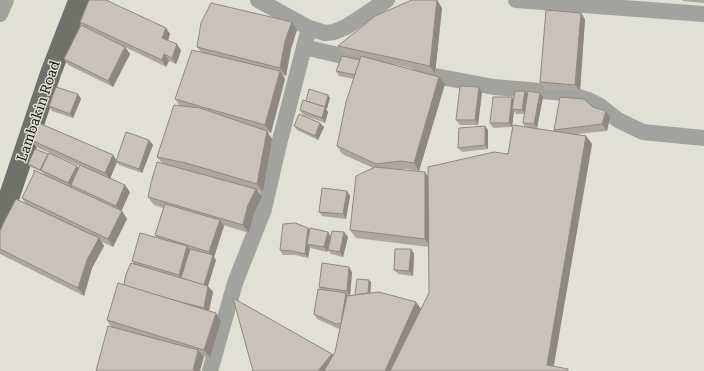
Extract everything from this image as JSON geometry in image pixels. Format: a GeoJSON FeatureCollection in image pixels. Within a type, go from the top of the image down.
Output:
{"type":"FeatureCollection","features":[{"type":"Feature","properties":{"kind":"main road","name":"Lambakin Road"},"geometry":{"type":"LineString","coordinates":[[0,224],[51,72],[79,0]]}},
{"type":"Feature","properties":{"kind":"street"},"geometry":{"type":"LineString","coordinates":[[0,14],[6,0]]}},
{"type":"Feature","properties":{"kind":"street"},"geometry":{"type":"LineString","coordinates":[[258,0],[309,28],[325,33],[334,32],[346,27],[387,0]]}},
{"type":"Feature","properties":{"kind":"street"},"geometry":{"type":"LineString","coordinates":[[516,0],[704,14]]}},
{"type":"Feature","properties":{"kind":"street"},"geometry":{"type":"LineString","coordinates":[[210,371],[235,283],[264,209],[309,28]]}},
{"type":"Feature","properties":{"kind":"street"},"geometry":{"type":"LineString","coordinates":[[304,47],[436,77],[494,87],[565,93],[588,100],[600,106],[618,120],[643,132],[704,138]]}},
{"type":"Feature","properties":{"kind":"building"},"geometry":{"type":"Polygon","coordinates":[[[89,0],[106,0],[166,28],[162,38],[177,44],[172,58],[164,54],[162,60],[80,22],[89,0]]]}},
{"type":"Feature","properties":{"kind":"building"},"geometry":{"type":"Polygon","coordinates":[[[412,0],[437,0],[430,66],[338,46],[375,16],[412,0]]]}},
{"type":"Feature","properties":{"kind":"building"},"geometry":{"type":"Polygon","coordinates":[[[211,3],[292,22],[285,41],[280,68],[197,47],[201,23],[211,3]]]}},
{"type":"Feature","properties":{"kind":"building"},"geometry":{"type":"Polygon","coordinates":[[[546,10],[581,13],[575,85],[540,82],[546,10]]]}},
{"type":"Feature","properties":{"kind":"building"},"geometry":{"type":"Polygon","coordinates":[[[81,25],[125,47],[108,81],[64,59],[81,25]]]}},
{"type":"Feature","properties":{"kind":"building"},"geometry":{"type":"Polygon","coordinates":[[[192,50],[280,71],[265,125],[175,99],[192,50]]]}},
{"type":"Feature","properties":{"kind":"building"},"geometry":{"type":"Polygon","coordinates":[[[342,56],[360,60],[355,75],[336,71],[342,56]]]}},
{"type":"Feature","properties":{"kind":"building"},"geometry":{"type":"Polygon","coordinates":[[[361,56],[439,77],[414,163],[401,161],[376,164],[337,146],[346,102],[361,56]]]}},
{"type":"Feature","properties":{"kind":"building"},"geometry":{"type":"Polygon","coordinates":[[[460,86],[479,87],[475,120],[456,120],[460,86]]]}},
{"type":"Feature","properties":{"kind":"building"},"geometry":{"type":"Polygon","coordinates":[[[56,87],[78,94],[70,114],[49,106],[56,87]]]}},
{"type":"Feature","properties":{"kind":"building"},"geometry":{"type":"Polygon","coordinates":[[[309,89],[328,95],[325,107],[306,101],[309,89]]]}},
{"type":"Feature","properties":{"kind":"building"},"geometry":{"type":"Polygon","coordinates":[[[515,91],[525,91],[522,110],[512,109],[515,91]]]}},
{"type":"Feature","properties":{"kind":"building"},"geometry":{"type":"Polygon","coordinates":[[[528,91],[540,93],[534,124],[523,123],[528,91]]]}},
{"type":"Feature","properties":{"kind":"building"},"geometry":{"type":"Polygon","coordinates":[[[493,97],[512,97],[509,123],[490,123],[493,97]]]}},
{"type":"Feature","properties":{"kind":"building"},"geometry":{"type":"Polygon","coordinates":[[[560,97],[584,99],[593,107],[606,111],[602,124],[554,130],[560,97]]]}},
{"type":"Feature","properties":{"kind":"building"},"geometry":{"type":"Polygon","coordinates":[[[303,100],[325,107],[322,118],[300,110],[303,100]]]}},
{"type":"Feature","properties":{"kind":"building"},"geometry":{"type":"Polygon","coordinates":[[[174,105],[200,108],[267,131],[257,184],[186,163],[157,157],[174,105]]]}},
{"type":"Feature","properties":{"kind":"building"},"geometry":{"type":"Polygon","coordinates":[[[299,114],[320,123],[315,136],[294,126],[299,114]]]}},
{"type":"Feature","properties":{"kind":"building"},"geometry":{"type":"Polygon","coordinates":[[[39,123],[113,155],[105,173],[31,140],[39,123]]]}},
{"type":"Feature","properties":{"kind":"building"},"geometry":{"type":"Polygon","coordinates":[[[513,125],[586,136],[547,365],[568,369],[568,371],[390,371],[429,293],[428,167],[494,152],[508,154],[513,125]]]}},
{"type":"Feature","properties":{"kind":"building"},"geometry":{"type":"Polygon","coordinates":[[[485,126],[485,145],[458,148],[459,128],[485,126]]]}},
{"type":"Feature","properties":{"kind":"building"},"geometry":{"type":"Polygon","coordinates":[[[126,132],[149,140],[139,169],[116,161],[126,132]]]}},
{"type":"Feature","properties":{"kind":"building"},"geometry":{"type":"Polygon","coordinates":[[[35,149],[48,154],[40,170],[28,164],[35,149]]]}},
{"type":"Feature","properties":{"kind":"building"},"geometry":{"type":"Polygon","coordinates":[[[49,153],[77,166],[68,183],[41,170],[49,153]]]}},
{"type":"Feature","properties":{"kind":"building"},"geometry":{"type":"Polygon","coordinates":[[[157,162],[256,189],[248,205],[243,225],[148,197],[157,162]]]}},
{"type":"Feature","properties":{"kind":"building"},"geometry":{"type":"Polygon","coordinates":[[[80,165],[125,185],[116,206],[71,185],[80,165]]]}},
{"type":"Feature","properties":{"kind":"building"},"geometry":{"type":"Polygon","coordinates":[[[375,167],[425,172],[425,239],[350,230],[356,176],[375,167]]]}},
{"type":"Feature","properties":{"kind":"building"},"geometry":{"type":"Polygon","coordinates":[[[34,170],[122,211],[108,239],[22,198],[34,170]]]}},
{"type":"Feature","properties":{"kind":"building"},"geometry":{"type":"Polygon","coordinates":[[[322,188],[347,191],[343,214],[319,212],[322,188]]]}},
{"type":"Feature","properties":{"kind":"building"},"geometry":{"type":"Polygon","coordinates":[[[16,199],[99,238],[87,260],[78,288],[0,249],[0,231],[16,199]]]}},
{"type":"Feature","properties":{"kind":"building"},"geometry":{"type":"Polygon","coordinates":[[[165,204],[220,220],[209,252],[155,235],[165,204]]]}},
{"type":"Feature","properties":{"kind":"building"},"geometry":{"type":"Polygon","coordinates":[[[295,223],[308,228],[305,254],[280,250],[283,224],[295,223]]]}},
{"type":"Feature","properties":{"kind":"building"},"geometry":{"type":"Polygon","coordinates":[[[310,228],[328,232],[324,247],[307,244],[310,228]]]}},
{"type":"Feature","properties":{"kind":"building"},"geometry":{"type":"Polygon","coordinates":[[[332,231],[344,232],[340,252],[328,250],[332,231]]]}},
{"type":"Feature","properties":{"kind":"building"},"geometry":{"type":"Polygon","coordinates":[[[140,233],[187,246],[179,275],[132,261],[140,233]]]}},
{"type":"Feature","properties":{"kind":"building"},"geometry":{"type":"Polygon","coordinates":[[[190,249],[213,255],[204,285],[181,278],[190,249]]]}},
{"type":"Feature","properties":{"kind":"building"},"geometry":{"type":"Polygon","coordinates":[[[395,249],[411,249],[409,271],[394,270],[395,249]]]}},
{"type":"Feature","properties":{"kind":"building"},"geometry":{"type":"Polygon","coordinates":[[[131,263],[208,286],[204,308],[124,285],[126,274],[131,263]]]}},
{"type":"Feature","properties":{"kind":"building"},"geometry":{"type":"Polygon","coordinates":[[[322,263],[349,267],[347,291],[319,287],[322,263]]]}},
{"type":"Feature","properties":{"kind":"building"},"geometry":{"type":"Polygon","coordinates":[[[357,279],[369,280],[368,293],[355,295],[357,279]]]}},
{"type":"Feature","properties":{"kind":"building"},"geometry":{"type":"Polygon","coordinates":[[[118,283],[216,313],[204,350],[107,320],[118,283]]]}},
{"type":"Feature","properties":{"kind":"building"},"geometry":{"type":"Polygon","coordinates":[[[318,289],[346,293],[341,323],[336,324],[314,314],[318,289]]]}},
{"type":"Feature","properties":{"kind":"building"},"geometry":{"type":"Polygon","coordinates":[[[379,292],[416,302],[385,371],[324,371],[335,352],[347,296],[379,292]]]}},
{"type":"Feature","properties":{"kind":"building"},"geometry":{"type":"Polygon","coordinates":[[[233,298],[332,354],[318,371],[253,371],[233,298]]]}},
{"type":"Feature","properties":{"kind":"building"},"geometry":{"type":"Polygon","coordinates":[[[108,326],[198,350],[193,371],[96,371],[108,326]]]}}]}
